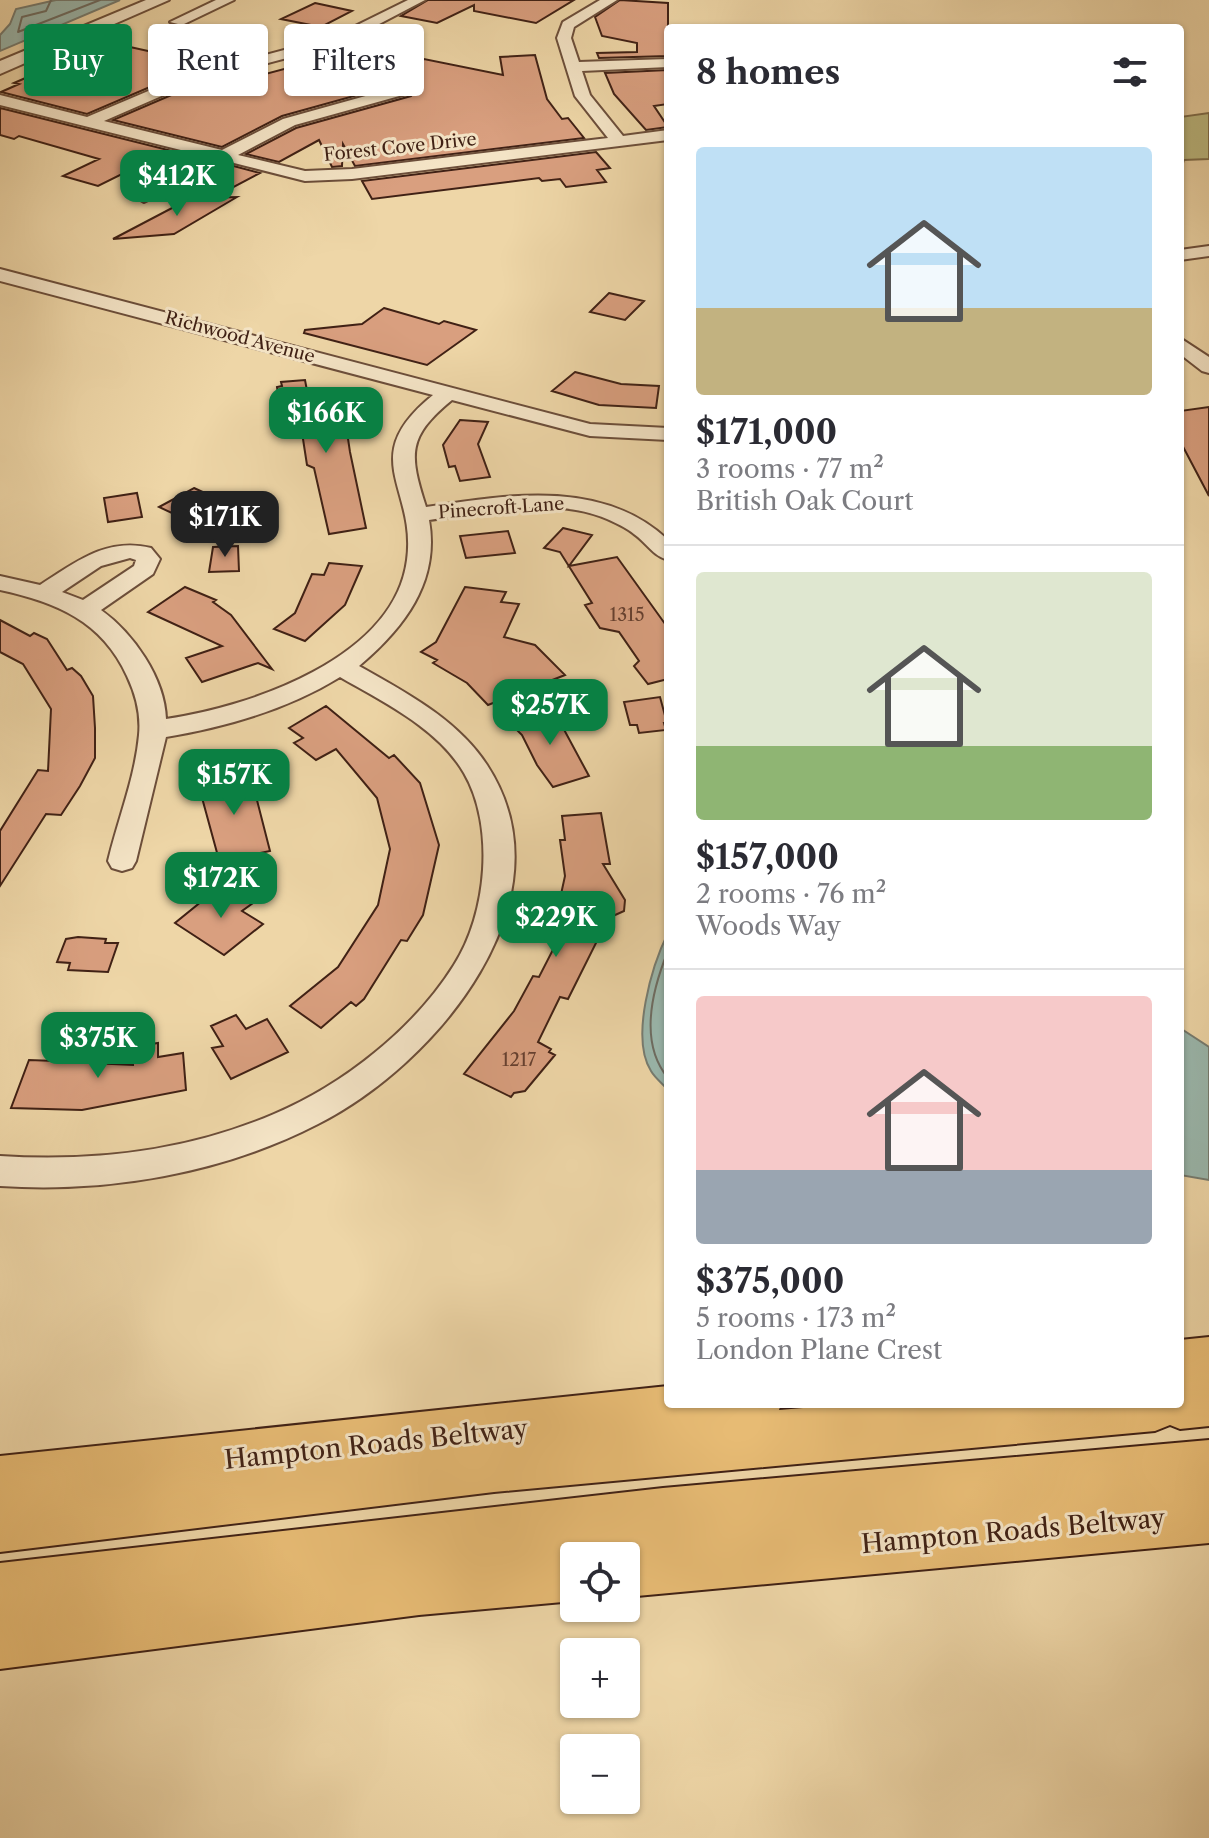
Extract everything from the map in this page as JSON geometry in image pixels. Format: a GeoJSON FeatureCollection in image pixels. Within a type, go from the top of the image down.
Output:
{"type":"FeatureCollection","features":[{"type":"Feature","properties":{"kind":"highway"},"geometry":{"type":"LineString","coordinates":[[1184,1366],[1209,1363]]}},
{"type":"Feature","properties":{"kind":"highway"},"geometry":{"type":"LineString","coordinates":[[1184,1402],[1209,1399]]}},
{"type":"Feature","properties":{"kind":"highway","name":"Hampton Roads Beltway"},"geometry":{"type":"LineString","coordinates":[[0,1485],[716,1408]]}},
{"type":"Feature","properties":{"kind":"highway"},"geometry":{"type":"LineString","coordinates":[[0,1522],[494,1464],[1111,1408]]}},
{"type":"Feature","properties":{"kind":"highway"},"geometry":{"type":"LineString","coordinates":[[0,1594],[663,1518],[1209,1468]]}},
{"type":"Feature","properties":{"kind":"highway","name":"Hampton Roads Beltway"},"geometry":{"type":"LineString","coordinates":[[640,1565],[1209,1513]]}},
{"type":"Feature","properties":{"kind":"highway"},"geometry":{"type":"LineString","coordinates":[[0,1637],[419,1584],[560,1571]]}},
{"type":"Feature","properties":{"kind":"street"},"geometry":{"type":"LineString","coordinates":[[0,68],[161,0]]}},
{"type":"Feature","properties":{"kind":"street"},"geometry":{"type":"LineString","coordinates":[[177,22],[227,0]]}},
{"type":"Feature","properties":{"kind":"street"},"geometry":{"type":"LineString","coordinates":[[89,122],[184,81],[338,40],[418,0]]}},
{"type":"Feature","properties":{"kind":"street"},"geometry":{"type":"LineString","coordinates":[[610,0],[568,25],[564,31],[572,67],[583,96],[619,141]]}},
{"type":"Feature","properties":{"kind":"street"},"geometry":{"type":"LineString","coordinates":[[572,67],[664,63]]}},
{"type":"Feature","properties":{"kind":"street"},"geometry":{"type":"LineString","coordinates":[[144,197],[289,122],[383,96]]}},
{"type":"Feature","properties":{"kind":"street","name":"Forest Cove Drive"},"geometry":{"type":"LineString","coordinates":[[0,100],[291,174],[324,176],[664,135]]}},
{"type":"Feature","properties":{"kind":"street"},"geometry":{"type":"LineString","coordinates":[[1184,254],[1209,251]]}},
{"type":"Feature","properties":{"kind":"street","name":"Richwood Avenue"},"geometry":{"type":"LineString","coordinates":[[0,275],[590,430],[664,434]]}},
{"type":"Feature","properties":{"kind":"street"},"geometry":{"type":"LineString","coordinates":[[1184,347],[1209,367]]}},
{"type":"Feature","properties":{"kind":"street"},"geometry":{"type":"LineString","coordinates":[[152,730],[242,712],[280,699],[342,667],[389,622],[414,584],[421,540],[403,473],[401,442],[418,415],[449,392]]}},
{"type":"Feature","properties":{"kind":"street","name":"Pinecroft Lane"},"geometry":{"type":"LineString","coordinates":[[415,515],[513,504],[577,503],[629,518],[654,536],[664,548]]}},
{"type":"Feature","properties":{"kind":"street"},"geometry":{"type":"LineString","coordinates":[[47,591],[110,553],[123,550],[143,553],[148,559],[145,569],[85,610]]}},
{"type":"Feature","properties":{"kind":"street"},"geometry":{"type":"LineString","coordinates":[[0,583],[47,591],[85,610],[110,629],[129,650],[151,705],[152,730],[150,755],[122,861]]}},
{"type":"Feature","properties":{"kind":"street"},"geometry":{"type":"LineString","coordinates":[[0,1171],[92,1173],[147,1165],[285,1125],[325,1104],[397,1050],[449,998],[468,969],[482,938],[498,882],[499,860],[493,811],[480,777],[466,755],[405,704],[342,667]]}},
{"type":"Feature","properties":{"kind":"shaded area"},"geometry":{"type":"Polygon","coordinates":[[[1209,113],[1209,159],[1184,160],[1184,116],[1209,113]]]}},
{"type":"Feature","properties":{"kind":"water"},"geometry":{"type":"Polygon","coordinates":[[[56,0],[120,0],[64,24],[24,24],[24,41],[0,51],[0,35],[10,24],[16,9],[56,0]]]}},
{"type":"Feature","properties":{"kind":"water"},"geometry":{"type":"Polygon","coordinates":[[[664,943],[664,1086],[651,1071],[643,1040],[646,1002],[664,943]]]}},
{"type":"Feature","properties":{"kind":"water"},"geometry":{"type":"Polygon","coordinates":[[[1184,1031],[1209,1047],[1209,1180],[1184,1176],[1184,1031]]]}},
{"type":"Feature","properties":{"kind":"building"},"geometry":{"type":"Polygon","coordinates":[[[428,0],[574,0],[536,23],[474,11],[474,5],[437,23],[401,16],[428,0]]]}},
{"type":"Feature","properties":{"kind":"building"},"geometry":{"type":"Polygon","coordinates":[[[620,0],[668,3],[668,24],[664,24],[664,56],[599,58],[597,53],[637,52],[637,43],[602,36],[595,17],[620,0]]]}},
{"type":"Feature","properties":{"kind":"building"},"geometry":{"type":"Polygon","coordinates":[[[315,3],[352,11],[327,24],[281,19],[315,3]]]}},
{"type":"Feature","properties":{"kind":"building"},"geometry":{"type":"Polygon","coordinates":[[[132,47],[148,51],[148,88],[132,95],[132,47]]]}},
{"type":"Feature","properties":{"kind":"building"},"geometry":{"type":"Polygon","coordinates":[[[535,55],[547,99],[562,119],[568,118],[584,138],[355,166],[343,144],[342,166],[332,167],[319,140],[279,162],[246,154],[296,128],[411,96],[424,96],[424,59],[503,75],[500,57],[535,55]]]}},
{"type":"Feature","properties":{"kind":"building"},"geometry":{"type":"Polygon","coordinates":[[[284,69],[284,96],[354,96],[282,116],[222,147],[113,120],[169,96],[268,96],[268,73],[284,69]]]}},
{"type":"Feature","properties":{"kind":"building"},"geometry":{"type":"Polygon","coordinates":[[[664,70],[664,105],[654,106],[664,121],[664,128],[646,130],[614,94],[605,73],[664,70]]]}},
{"type":"Feature","properties":{"kind":"building"},"geometry":{"type":"Polygon","coordinates":[[[24,79],[24,96],[129,96],[87,114],[1,92],[19,84],[14,83],[24,79]]]}},
{"type":"Feature","properties":{"kind":"building"},"geometry":{"type":"Polygon","coordinates":[[[0,108],[200,158],[167,175],[132,169],[98,186],[63,176],[99,159],[19,136],[14,139],[0,135],[0,108]]]}},
{"type":"Feature","properties":{"kind":"building"},"geometry":{"type":"Polygon","coordinates":[[[596,152],[610,168],[597,170],[606,182],[566,187],[560,179],[542,181],[539,178],[372,199],[362,181],[596,152]]]}},
{"type":"Feature","properties":{"kind":"building"},"geometry":{"type":"Polygon","coordinates":[[[226,164],[260,173],[228,190],[192,181],[226,164]]]}},
{"type":"Feature","properties":{"kind":"building"},"geometry":{"type":"Polygon","coordinates":[[[237,197],[174,234],[113,239],[191,198],[237,197]]]}},
{"type":"Feature","properties":{"kind":"building"},"geometry":{"type":"Polygon","coordinates":[[[609,293],[644,301],[625,320],[590,312],[609,293]]]}},
{"type":"Feature","properties":{"kind":"building"},"geometry":{"type":"Polygon","coordinates":[[[384,308],[439,324],[444,321],[476,330],[427,365],[304,333],[305,330],[362,324],[384,308]]]}},
{"type":"Feature","properties":{"kind":"building"},"geometry":{"type":"Polygon","coordinates":[[[575,372],[621,384],[659,386],[656,408],[599,405],[552,391],[575,372]]]}},
{"type":"Feature","properties":{"kind":"building"},"geometry":{"type":"Polygon","coordinates":[[[305,380],[311,412],[349,408],[354,431],[347,432],[366,528],[329,534],[314,468],[307,465],[301,426],[285,436],[277,387],[282,386],[281,382],[305,380]]]}},
{"type":"Feature","properties":{"kind":"building"},"geometry":{"type":"Polygon","coordinates":[[[1209,407],[1209,496],[1184,449],[1184,410],[1209,407]]]}},
{"type":"Feature","properties":{"kind":"building"},"geometry":{"type":"Polygon","coordinates":[[[460,420],[488,422],[478,444],[490,477],[460,481],[455,466],[449,467],[443,445],[460,420]]]}},
{"type":"Feature","properties":{"kind":"building"},"geometry":{"type":"Polygon","coordinates":[[[194,488],[244,511],[211,531],[159,507],[194,488]]]}},
{"type":"Feature","properties":{"kind":"building"},"geometry":{"type":"Polygon","coordinates":[[[137,493],[142,517],[108,522],[104,498],[137,493]]]}},
{"type":"Feature","properties":{"kind":"building"},"geometry":{"type":"Polygon","coordinates":[[[563,528],[592,535],[569,566],[617,557],[664,622],[664,680],[648,684],[634,666],[639,661],[619,632],[600,628],[585,605],[592,603],[560,552],[544,548],[563,528]]]}},
{"type":"Feature","properties":{"kind":"building"},"geometry":{"type":"Polygon","coordinates":[[[508,531],[515,553],[466,558],[460,536],[508,531]]]}},
{"type":"Feature","properties":{"kind":"building"},"geometry":{"type":"Polygon","coordinates":[[[238,546],[239,571],[209,572],[213,547],[238,546]]]}},
{"type":"Feature","properties":{"kind":"building"},"geometry":{"type":"Polygon","coordinates":[[[329,563],[362,566],[345,605],[305,641],[274,629],[295,613],[312,574],[324,575],[329,563]]]}},
{"type":"Feature","properties":{"kind":"building"},"geometry":{"type":"Polygon","coordinates":[[[185,587],[216,600],[213,602],[231,615],[272,669],[258,663],[202,682],[186,658],[222,646],[148,612],[185,587]]]}},
{"type":"Feature","properties":{"kind":"building"},"geometry":{"type":"Polygon","coordinates":[[[465,587],[506,592],[501,602],[519,604],[504,637],[535,645],[565,675],[488,705],[467,683],[433,663],[437,660],[421,652],[436,642],[465,587]]]}},
{"type":"Feature","properties":{"kind":"building"},"geometry":{"type":"Polygon","coordinates":[[[0,620],[30,636],[34,633],[47,639],[67,670],[72,668],[81,676],[93,696],[95,758],[61,815],[46,814],[0,886],[0,831],[38,770],[48,771],[51,709],[23,664],[0,652],[0,620]]]}},
{"type":"Feature","properties":{"kind":"building"},"geometry":{"type":"Polygon","coordinates":[[[660,697],[664,730],[639,733],[637,725],[630,725],[624,702],[660,697]]]}},
{"type":"Feature","properties":{"kind":"building"},"geometry":{"type":"Polygon","coordinates":[[[326,706],[389,758],[394,755],[420,783],[439,845],[423,915],[407,941],[401,940],[364,999],[356,1006],[351,1002],[321,1028],[290,1006],[338,967],[378,905],[390,849],[377,798],[336,749],[316,760],[294,743],[303,738],[289,728],[326,706]]]}},
{"type":"Feature","properties":{"kind":"building"},"geometry":{"type":"Polygon","coordinates":[[[554,711],[589,776],[553,787],[537,765],[522,735],[505,718],[554,711]]]}},
{"type":"Feature","properties":{"kind":"building"},"geometry":{"type":"Polygon","coordinates":[[[212,768],[249,769],[270,851],[250,855],[252,864],[222,871],[201,794],[212,768]]]}},
{"type":"Feature","properties":{"kind":"building"},"geometry":{"type":"Polygon","coordinates":[[[601,813],[610,864],[603,864],[625,900],[624,911],[604,920],[601,933],[568,999],[560,997],[538,1042],[555,1055],[525,1091],[514,1093],[511,1097],[464,1074],[514,1011],[533,976],[539,977],[562,932],[553,931],[565,876],[560,840],[565,840],[562,816],[601,813]]]}},
{"type":"Feature","properties":{"kind":"building"},"geometry":{"type":"Polygon","coordinates":[[[223,884],[253,903],[242,911],[263,924],[224,955],[175,923],[223,884]]]}},
{"type":"Feature","properties":{"kind":"building"},"geometry":{"type":"Polygon","coordinates":[[[78,937],[118,943],[108,972],[68,970],[70,963],[57,962],[66,939],[78,937]]]}},
{"type":"Feature","properties":{"kind":"building"},"geometry":{"type":"Polygon","coordinates":[[[236,1015],[246,1029],[267,1019],[288,1052],[231,1079],[212,1048],[223,1046],[211,1026],[236,1015]]]}},
{"type":"Feature","properties":{"kind":"building"},"geometry":{"type":"Polygon","coordinates":[[[158,1043],[158,1057],[183,1053],[186,1090],[82,1110],[11,1108],[29,1060],[55,1061],[62,1044],[78,1045],[90,1063],[133,1065],[132,1047],[158,1043]]]}}]}
